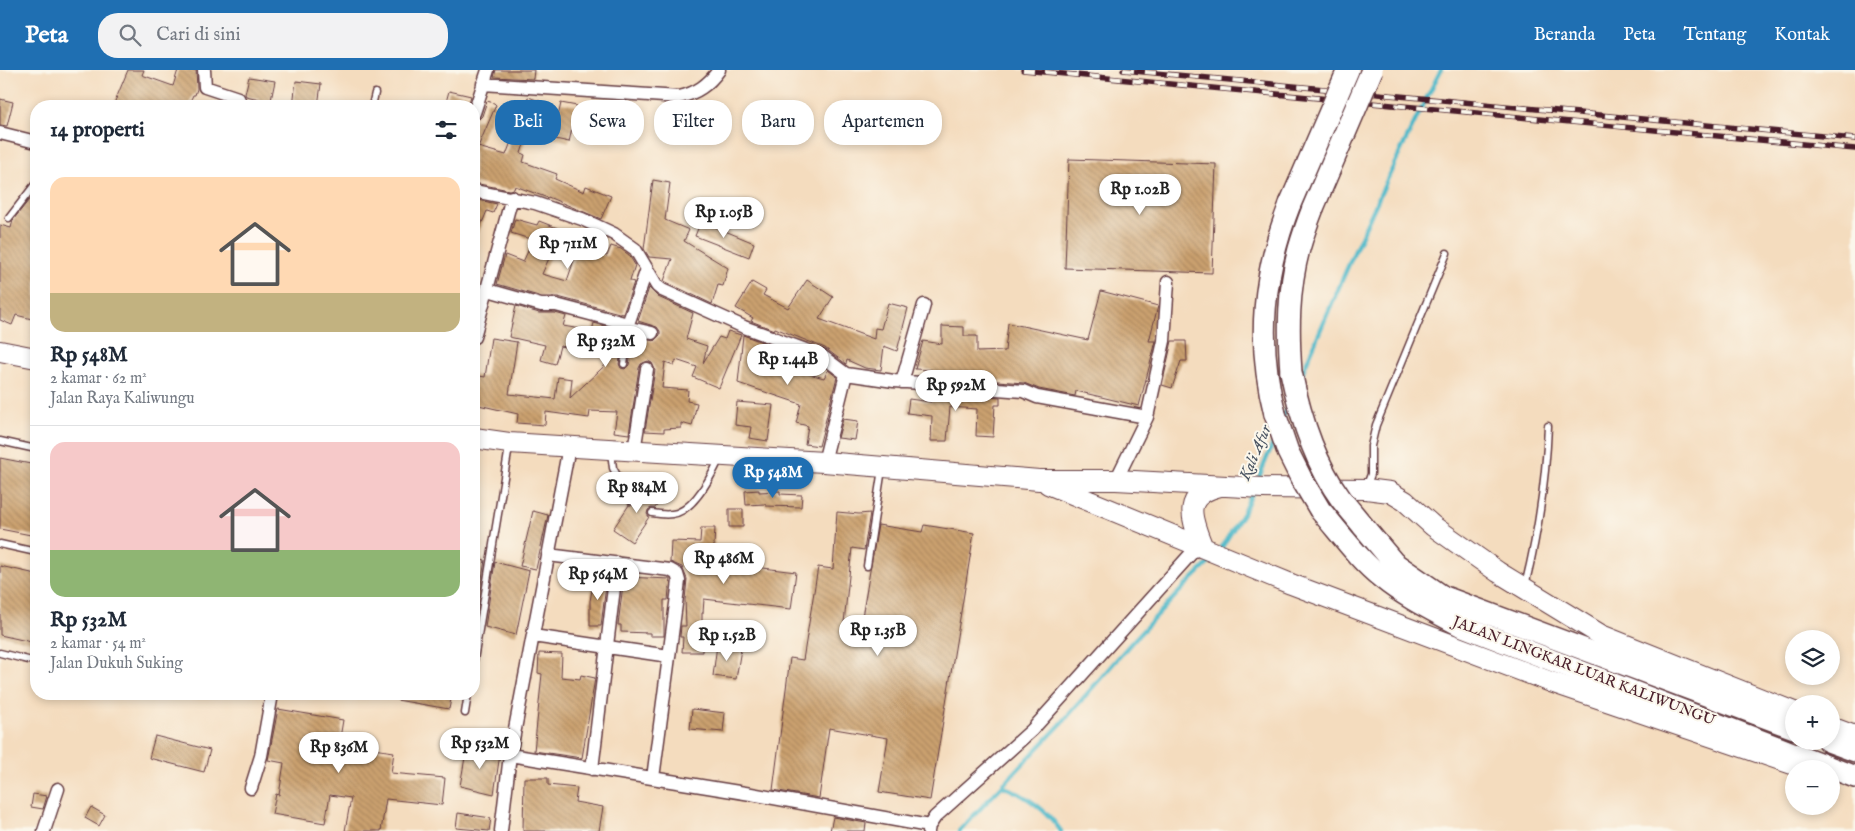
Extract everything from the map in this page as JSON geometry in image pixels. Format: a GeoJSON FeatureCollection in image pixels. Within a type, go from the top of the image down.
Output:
{"type":"FeatureCollection","features":[{"type":"Feature","properties":{"kind":"highway","name":"JALAN LINGKAR LUAR KALIWUNGU"},"geometry":{"type":"LineString","coordinates":[[1348,70],[1281,228],[1264,302],[1263,324],[1269,392],[1288,452],[1320,510],[1382,578],[1415,601],[1460,625],[1845,776]]}},
{"type":"Feature","properties":{"kind":"highway","name":"JALAN LINGKAR LUAR KALIWUNGU"},"geometry":{"type":"LineString","coordinates":[[1372,70],[1313,208],[1299,248],[1289,313],[1292,372],[1298,405],[1315,454],[1340,498],[1394,562],[1442,596],[1785,725]]}},
{"type":"Feature","properties":{"kind":"highway"},"geometry":{"type":"LineString","coordinates":[[1840,745],[1855,751]]}},
{"type":"Feature","properties":{"kind":"main road"},"geometry":{"type":"LineString","coordinates":[[0,351],[30,357]]}},
{"type":"Feature","properties":{"kind":"main road"},"geometry":{"type":"LineString","coordinates":[[480,439],[509,443],[610,450],[824,462],[1039,480],[1116,480],[1263,488],[1366,489],[1390,492],[1405,501],[1433,526],[1524,590],[1601,635],[1785,708]]}},
{"type":"Feature","properties":{"kind":"main road"},"geometry":{"type":"LineString","coordinates":[[1039,480],[1208,550],[1551,682],[1785,762]]}},
{"type":"Feature","properties":{"kind":"main road"},"geometry":{"type":"LineString","coordinates":[[1208,550],[1192,520],[1192,507],[1197,496],[1206,489],[1221,486]]}},
{"type":"Feature","properties":{"kind":"main road"},"geometry":{"type":"LineString","coordinates":[[1840,730],[1855,736]]}},
{"type":"Feature","properties":{"kind":"street"},"geometry":{"type":"LineString","coordinates":[[204,70],[205,87],[238,98],[239,100]]}},
{"type":"Feature","properties":{"kind":"street"},"geometry":{"type":"LineString","coordinates":[[478,100],[488,70]]}},
{"type":"Feature","properties":{"kind":"street"},"geometry":{"type":"LineString","coordinates":[[483,84],[679,97],[693,94],[703,88],[719,70]]}},
{"type":"Feature","properties":{"kind":"street"},"geometry":{"type":"LineString","coordinates":[[0,133],[30,140]]}},
{"type":"Feature","properties":{"kind":"street"},"geometry":{"type":"LineString","coordinates":[[480,192],[536,202],[614,234],[635,249],[657,286],[662,290],[744,327],[822,356],[846,374],[902,382],[1024,391],[1037,397],[1147,416]]}},
{"type":"Feature","properties":{"kind":"street"},"geometry":{"type":"LineString","coordinates":[[480,317],[512,197]]}},
{"type":"Feature","properties":{"kind":"street"},"geometry":{"type":"LineString","coordinates":[[629,326],[647,269]]}},
{"type":"Feature","properties":{"kind":"street"},"geometry":{"type":"LineString","coordinates":[[1116,480],[1147,416],[1164,341],[1168,282]]}},
{"type":"Feature","properties":{"kind":"street"},"geometry":{"type":"LineString","coordinates":[[488,290],[541,305],[556,305],[652,333]]}},
{"type":"Feature","properties":{"kind":"street"},"geometry":{"type":"LineString","coordinates":[[902,382],[924,305]]}},
{"type":"Feature","properties":{"kind":"street"},"geometry":{"type":"LineString","coordinates":[[634,451],[647,369]]}},
{"type":"Feature","properties":{"kind":"street"},"geometry":{"type":"LineString","coordinates":[[824,462],[846,374]]}},
{"type":"Feature","properties":{"kind":"street"},"geometry":{"type":"LineString","coordinates":[[501,831],[510,755],[569,447]]}},
{"type":"Feature","properties":{"kind":"street"},"geometry":{"type":"LineString","coordinates":[[510,755],[653,778],[928,829],[935,818],[1032,730],[1208,550]]}},
{"type":"Feature","properties":{"kind":"street"},"geometry":{"type":"LineString","coordinates":[[548,556],[670,570],[677,574],[679,581],[653,778]]}},
{"type":"Feature","properties":{"kind":"street"},"geometry":{"type":"LineString","coordinates":[[592,769],[617,563]]}},
{"type":"Feature","properties":{"kind":"street"},"geometry":{"type":"LineString","coordinates":[[533,636],[669,656]]}},
{"type":"Feature","properties":{"kind":"street"},"geometry":{"type":"LineString","coordinates":[[251,788],[261,756],[271,700]]}},
{"type":"Feature","properties":{"kind":"street"},"geometry":{"type":"LineString","coordinates":[[44,831],[58,789]]}},
{"type":"Feature","properties":{"kind":"lane"},"geometry":{"type":"LineString","coordinates":[[373,100],[375,93]]}},
{"type":"Feature","properties":{"kind":"lane"},"geometry":{"type":"LineString","coordinates":[[9,218],[30,190]]}},
{"type":"Feature","properties":{"kind":"lane"},"geometry":{"type":"LineString","coordinates":[[1366,489],[1371,474],[1371,446],[1376,425],[1447,252]]}},
{"type":"Feature","properties":{"kind":"lane"},"geometry":{"type":"LineString","coordinates":[[624,364],[629,326]]}},
{"type":"Feature","properties":{"kind":"lane"},"geometry":{"type":"LineString","coordinates":[[1524,590],[1533,554],[1541,504],[1547,454],[1548,426]]}},
{"type":"Feature","properties":{"kind":"lane"},"geometry":{"type":"LineString","coordinates":[[0,441],[30,448]]}},
{"type":"Feature","properties":{"kind":"lane"},"geometry":{"type":"LineString","coordinates":[[480,623],[509,443]]}},
{"type":"Feature","properties":{"kind":"lane"},"geometry":{"type":"LineString","coordinates":[[610,450],[613,468],[631,501]]}},
{"type":"Feature","properties":{"kind":"lane"},"geometry":{"type":"LineString","coordinates":[[652,513],[674,515],[687,506],[700,495],[720,457]]}},
{"type":"Feature","properties":{"kind":"lane"},"geometry":{"type":"LineString","coordinates":[[867,566],[883,467]]}},
{"type":"Feature","properties":{"kind":"lane"},"geometry":{"type":"LineString","coordinates":[[0,544],[30,551]]}},
{"type":"Feature","properties":{"kind":"lane"},"geometry":{"type":"LineString","coordinates":[[0,653],[30,660]]}},
{"type":"Feature","properties":{"kind":"lane"},"geometry":{"type":"LineString","coordinates":[[465,713],[467,700]]}},
{"type":"Feature","properties":{"kind":"building"},"geometry":{"type":"Polygon","coordinates":[[[128,70],[144,70],[142,75],[173,86],[178,70],[196,70],[197,89],[191,100],[116,100],[128,70]]]}},
{"type":"Feature","properties":{"kind":"building"},"geometry":{"type":"Polygon","coordinates":[[[496,70],[534,70],[533,79],[494,77],[496,70]]]}},
{"type":"Feature","properties":{"kind":"building"},"geometry":{"type":"Polygon","coordinates":[[[249,77],[275,81],[271,100],[259,100],[245,94],[249,77]]]}},
{"type":"Feature","properties":{"kind":"building"},"geometry":{"type":"Polygon","coordinates":[[[296,81],[321,84],[319,100],[294,100],[296,81]]]}},
{"type":"Feature","properties":{"kind":"building"},"geometry":{"type":"Polygon","coordinates":[[[449,91],[471,96],[470,100],[447,100],[449,91]]]}},
{"type":"Feature","properties":{"kind":"building"},"geometry":{"type":"Polygon","coordinates":[[[0,99],[13,102],[7,126],[0,125],[0,99]]]}},
{"type":"Feature","properties":{"kind":"building"},"geometry":{"type":"Polygon","coordinates":[[[487,101],[494,103],[495,107],[480,142],[480,118],[487,101]]]}},
{"type":"Feature","properties":{"kind":"building"},"geometry":{"type":"Polygon","coordinates":[[[561,103],[571,105],[571,133],[569,142],[561,140],[561,103]]]}},
{"type":"Feature","properties":{"kind":"building"},"geometry":{"type":"Polygon","coordinates":[[[510,145],[524,145],[521,153],[525,155],[523,162],[557,174],[555,179],[584,192],[586,186],[611,196],[601,219],[548,197],[515,186],[514,189],[509,190],[480,184],[480,148],[506,155],[510,145]]]}},
{"type":"Feature","properties":{"kind":"building"},"geometry":{"type":"Polygon","coordinates":[[[1069,159],[1216,164],[1212,273],[1065,268],[1069,159]]]}},
{"type":"Feature","properties":{"kind":"building"},"geometry":{"type":"Polygon","coordinates":[[[653,180],[670,183],[665,220],[689,230],[684,241],[728,268],[723,286],[718,285],[712,304],[664,281],[672,259],[649,257],[644,249],[653,180]]]}},
{"type":"Feature","properties":{"kind":"building"},"geometry":{"type":"Polygon","coordinates":[[[30,199],[30,318],[16,315],[12,325],[0,320],[0,225],[11,228],[13,220],[30,199]]]}},
{"type":"Feature","properties":{"kind":"building"},"geometry":{"type":"Polygon","coordinates":[[[480,200],[497,204],[493,213],[487,211],[480,228],[480,200]]]}},
{"type":"Feature","properties":{"kind":"building"},"geometry":{"type":"Polygon","coordinates":[[[515,219],[537,225],[539,221],[557,228],[582,245],[578,250],[607,256],[611,246],[621,249],[629,255],[635,265],[630,281],[634,282],[623,314],[558,297],[542,297],[497,284],[505,255],[523,262],[533,240],[511,233],[515,219]],[[555,245],[542,274],[567,281],[576,254],[574,257],[555,245]]]}},
{"type":"Feature","properties":{"kind":"building"},"geometry":{"type":"Polygon","coordinates":[[[701,221],[754,243],[749,257],[695,236],[701,221]]]}},
{"type":"Feature","properties":{"kind":"building"},"geometry":{"type":"Polygon","coordinates":[[[807,280],[833,297],[819,319],[874,339],[875,328],[881,329],[888,303],[908,308],[897,351],[884,346],[881,370],[865,368],[847,360],[846,364],[825,348],[775,328],[774,330],[751,321],[753,318],[736,308],[752,282],[766,290],[763,295],[788,308],[807,280]]]}},
{"type":"Feature","properties":{"kind":"building"},"geometry":{"type":"Polygon","coordinates":[[[649,288],[658,297],[693,313],[686,339],[707,346],[703,363],[719,337],[725,339],[728,331],[741,335],[719,388],[693,377],[697,367],[676,360],[674,365],[665,362],[662,388],[688,390],[687,401],[697,403],[692,426],[681,423],[681,428],[664,429],[664,432],[645,431],[655,370],[652,363],[648,361],[641,364],[639,368],[629,434],[614,432],[617,412],[590,411],[589,418],[546,412],[545,425],[517,423],[518,414],[480,405],[480,376],[485,377],[491,338],[517,342],[509,394],[555,399],[558,377],[572,379],[570,398],[614,357],[560,346],[555,364],[541,360],[545,345],[509,337],[516,306],[539,313],[555,313],[566,316],[563,326],[592,331],[594,323],[622,331],[624,333],[619,364],[621,368],[625,369],[629,365],[634,337],[654,341],[660,335],[657,327],[638,321],[649,288]]]}},
{"type":"Feature","properties":{"kind":"building"},"geometry":{"type":"Polygon","coordinates":[[[1101,291],[1158,306],[1149,341],[1156,341],[1139,406],[1076,391],[1075,396],[1039,389],[1024,383],[932,376],[932,370],[915,369],[923,341],[942,344],[942,326],[964,327],[964,336],[977,336],[977,352],[1005,351],[1008,323],[1088,340],[1101,291]]]}},
{"type":"Feature","properties":{"kind":"building"},"geometry":{"type":"Polygon","coordinates":[[[743,335],[770,345],[767,359],[781,362],[780,366],[824,378],[828,370],[837,377],[819,446],[805,444],[808,426],[796,423],[801,404],[738,383],[743,335]]]}},
{"type":"Feature","properties":{"kind":"building"},"geometry":{"type":"Polygon","coordinates":[[[1172,341],[1186,341],[1187,361],[1181,361],[1172,388],[1162,385],[1172,341]]]}},
{"type":"Feature","properties":{"kind":"building"},"geometry":{"type":"Polygon","coordinates":[[[931,392],[1000,397],[1000,405],[995,405],[993,437],[976,436],[977,409],[950,407],[947,441],[931,441],[932,416],[907,413],[909,399],[931,402],[931,392]]]}},
{"type":"Feature","properties":{"kind":"building"},"geometry":{"type":"Polygon","coordinates":[[[737,402],[773,405],[768,441],[749,438],[751,427],[735,425],[737,402]]]}},
{"type":"Feature","properties":{"kind":"building"},"geometry":{"type":"Polygon","coordinates":[[[843,419],[858,421],[855,440],[838,438],[843,419]]]}},
{"type":"Feature","properties":{"kind":"building"},"geometry":{"type":"Polygon","coordinates":[[[0,458],[30,464],[30,535],[0,529],[0,458]]]}},
{"type":"Feature","properties":{"kind":"building"},"geometry":{"type":"Polygon","coordinates":[[[642,485],[662,498],[655,508],[648,510],[647,514],[649,517],[632,542],[613,529],[629,505],[635,504],[634,497],[642,485]]]}},
{"type":"Feature","properties":{"kind":"building"},"geometry":{"type":"Polygon","coordinates":[[[759,490],[759,492],[780,491],[780,494],[802,495],[801,507],[766,506],[765,504],[746,505],[745,491],[759,490]]]}},
{"type":"Feature","properties":{"kind":"building"},"geometry":{"type":"Polygon","coordinates":[[[729,509],[743,509],[743,527],[729,527],[729,509]]]}},
{"type":"Feature","properties":{"kind":"building"},"geometry":{"type":"Polygon","coordinates":[[[533,511],[548,515],[536,569],[520,566],[533,511]]]}},
{"type":"Feature","properties":{"kind":"building"},"geometry":{"type":"Polygon","coordinates":[[[837,512],[870,513],[864,550],[852,548],[843,632],[859,634],[878,525],[922,532],[924,525],[974,533],[930,800],[879,792],[888,738],[829,728],[819,798],[773,790],[790,658],[803,660],[818,567],[833,569],[837,512]]]}},
{"type":"Feature","properties":{"kind":"building"},"geometry":{"type":"Polygon","coordinates":[[[701,528],[715,528],[713,562],[796,572],[791,609],[704,599],[702,652],[682,652],[683,637],[680,637],[681,626],[686,626],[685,600],[687,579],[682,567],[670,562],[671,541],[700,542],[701,528]]]}},
{"type":"Feature","properties":{"kind":"building"},"geometry":{"type":"Polygon","coordinates":[[[480,559],[485,560],[480,590],[480,559]]]}},
{"type":"Feature","properties":{"kind":"building"},"geometry":{"type":"Polygon","coordinates":[[[495,562],[529,571],[516,635],[485,627],[495,562]]]}},
{"type":"Feature","properties":{"kind":"building"},"geometry":{"type":"Polygon","coordinates":[[[0,566],[30,573],[30,642],[0,635],[0,566]]]}},
{"type":"Feature","properties":{"kind":"building"},"geometry":{"type":"Polygon","coordinates":[[[594,577],[607,577],[601,626],[590,626],[590,601],[592,590],[594,590],[594,577]]]}},
{"type":"Feature","properties":{"kind":"building"},"geometry":{"type":"Polygon","coordinates":[[[624,577],[670,579],[668,600],[664,600],[664,636],[650,636],[650,633],[621,632],[621,625],[618,625],[624,577]]]}},
{"type":"Feature","properties":{"kind":"building"},"geometry":{"type":"Polygon","coordinates":[[[717,645],[741,649],[736,679],[713,676],[717,645]]]}},
{"type":"Feature","properties":{"kind":"building"},"geometry":{"type":"Polygon","coordinates":[[[539,653],[562,654],[561,677],[580,679],[581,675],[595,678],[582,758],[534,751],[542,674],[538,673],[539,653]]]}},
{"type":"Feature","properties":{"kind":"building"},"geometry":{"type":"Polygon","coordinates":[[[397,700],[451,700],[449,709],[397,700]]]}},
{"type":"Feature","properties":{"kind":"building"},"geometry":{"type":"Polygon","coordinates":[[[278,709],[343,720],[339,744],[394,752],[391,773],[445,778],[442,805],[386,799],[381,831],[345,831],[351,798],[330,795],[325,823],[272,814],[276,794],[279,795],[284,763],[268,760],[278,709]]]}},
{"type":"Feature","properties":{"kind":"building"},"geometry":{"type":"Polygon","coordinates":[[[692,709],[725,713],[723,732],[690,729],[692,709]]]}},
{"type":"Feature","properties":{"kind":"building"},"geometry":{"type":"Polygon","coordinates":[[[155,736],[210,750],[204,772],[149,758],[155,736]]]}},
{"type":"Feature","properties":{"kind":"building"},"geometry":{"type":"Polygon","coordinates":[[[467,746],[500,754],[494,794],[460,786],[467,746]]]}},
{"type":"Feature","properties":{"kind":"building"},"geometry":{"type":"Polygon","coordinates":[[[524,778],[548,778],[548,785],[577,788],[575,802],[603,807],[599,831],[523,831],[524,778]]]}},
{"type":"Feature","properties":{"kind":"building"},"geometry":{"type":"Polygon","coordinates":[[[33,794],[47,796],[43,809],[31,807],[33,794]]]}},
{"type":"Feature","properties":{"kind":"building"},"geometry":{"type":"Polygon","coordinates":[[[91,807],[105,815],[99,826],[85,818],[91,807]]]}},
{"type":"Feature","properties":{"kind":"building"},"geometry":{"type":"Polygon","coordinates":[[[458,813],[491,818],[489,831],[456,828],[458,813]]]}},
{"type":"Feature","properties":{"kind":"building"},"geometry":{"type":"Polygon","coordinates":[[[833,817],[866,823],[865,831],[830,831],[833,817]]]}},
{"type":"Feature","properties":{"kind":"waterway","name":"Kali Afur"},"geometry":{"type":"LineString","coordinates":[[1300,378],[1368,222],[1441,70]]}},
{"type":"Feature","properties":{"kind":"waterway","name":"Kali Afur"},"geometry":{"type":"LineString","coordinates":[[1283,417],[1290,401]]}},
{"type":"Feature","properties":{"kind":"waterway","name":"Kali Afur"},"geometry":{"type":"LineString","coordinates":[[1257,482],[1275,438]]}},
{"type":"Feature","properties":{"kind":"waterway","name":"Kali Afur"},"geometry":{"type":"LineString","coordinates":[[1220,550],[1243,513],[1252,493]]}},
{"type":"Feature","properties":{"kind":"waterway","name":"Kali Afur"},"geometry":{"type":"LineString","coordinates":[[959,831],[1060,725],[1132,642],[1214,558]]}},
{"type":"Feature","properties":{"kind":"waterway"},"geometry":{"type":"LineString","coordinates":[[1002,786],[1019,794],[1042,809],[1061,831]]}},
{"type":"Feature","properties":{"kind":"railway"},"geometry":{"type":"LineString","coordinates":[[1023,70],[1855,149]]}},
{"type":"Feature","properties":{"kind":"railway"},"geometry":{"type":"LineString","coordinates":[[1123,70],[1855,139]]}}]}
